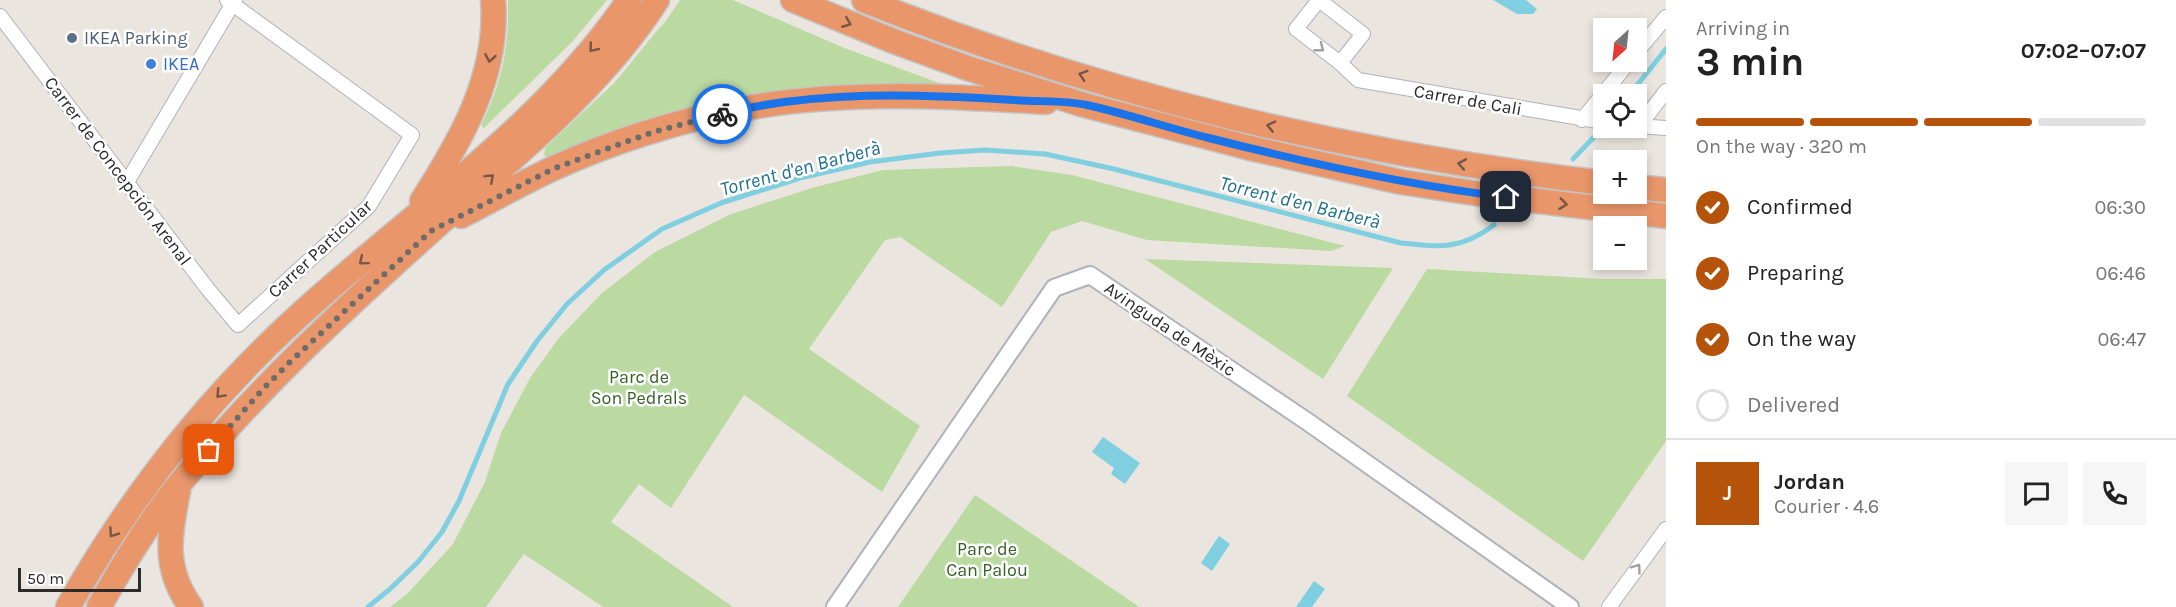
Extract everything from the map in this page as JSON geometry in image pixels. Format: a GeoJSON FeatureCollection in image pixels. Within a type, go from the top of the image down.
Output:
{"type":"FeatureCollection","features":[{"type":"Feature","properties":{"kind":"highway"},"geometry":{"type":"LineString","coordinates":[[407,223],[458,141],[481,92],[494,31],[493,0]]}},
{"type":"Feature","properties":{"kind":"highway"},"geometry":{"type":"LineString","coordinates":[[793,0],[924,53],[1084,105],[1250,148],[1401,182],[1487,195],[1666,216]]}},
{"type":"Feature","properties":{"kind":"highway"},"geometry":{"type":"LineString","coordinates":[[864,0],[967,39],[1042,63],[1228,116],[1318,137],[1482,168],[1593,182]]}},
{"type":"Feature","properties":{"kind":"highway"},"geometry":{"type":"LineString","coordinates":[[68,607],[102,549],[146,485],[221,393],[292,322],[496,146],[562,84],[592,50],[640,4]]}},
{"type":"Feature","properties":{"kind":"highway"},"geometry":{"type":"LineString","coordinates":[[99,607],[123,565],[180,483],[263,389],[431,231],[570,105],[625,45],[640,4]]}},
{"type":"Feature","properties":{"kind":"highway"},"geometry":{"type":"LineString","coordinates":[[431,231],[555,168],[614,145],[673,126],[740,109],[799,100],[941,96],[1084,105]]}},
{"type":"Feature","properties":{"kind":"highway"},"geometry":{"type":"LineString","coordinates":[[1647,188],[1666,190]]}},
{"type":"Feature","properties":{"kind":"highway"},"geometry":{"type":"LineString","coordinates":[[180,483],[169,545],[179,587],[191,607]]}},
{"type":"Feature","properties":{"kind":"highway"},"geometry":{"type":"LineString","coordinates":[[107,607],[123,565]]}},
{"type":"Feature","properties":{"kind":"street"},"geometry":{"type":"LineString","coordinates":[[1319,0],[1362,34],[1340,63]]}},
{"type":"Feature","properties":{"kind":"street","name":"Carrer de Cali"},"geometry":{"type":"LineString","coordinates":[[1319,0],[1296,29],[1358,80],[1593,121]]}},
{"type":"Feature","properties":{"kind":"street"},"geometry":{"type":"LineString","coordinates":[[127,182],[231,2]]}},
{"type":"Feature","properties":{"kind":"street","name":"Carrer Particular"},"geometry":{"type":"LineString","coordinates":[[231,2],[412,135],[369,207],[238,325]]}},
{"type":"Feature","properties":{"kind":"street","name":"Carrer de Concepción Arenal"},"geometry":{"type":"LineString","coordinates":[[0,16],[207,288],[238,325]]}},
{"type":"Feature","properties":{"kind":"street"},"geometry":{"type":"LineString","coordinates":[[1647,39],[1666,16]]}},
{"type":"Feature","properties":{"kind":"street"},"geometry":{"type":"LineString","coordinates":[[1582,120],[1621,72]]}},
{"type":"Feature","properties":{"kind":"street"},"geometry":{"type":"LineString","coordinates":[[1647,114],[1666,91]]}},
{"type":"Feature","properties":{"kind":"street"},"geometry":{"type":"LineString","coordinates":[[1647,127],[1666,128]]}},
{"type":"Feature","properties":{"kind":"street","name":"Avinguda de Mèxic"},"geometry":{"type":"LineString","coordinates":[[835,607],[1054,288],[1090,275],[1308,422],[1570,607]]}},
{"type":"Feature","properties":{"kind":"street"},"geometry":{"type":"LineString","coordinates":[[1609,607],[1666,529]]}},
{"type":"Feature","properties":{"kind":"green space"},"geometry":{"type":"Polygon","coordinates":[[[508,0],[607,0],[572,42],[484,128],[481,125],[503,65],[508,0]]]}},
{"type":"Feature","properties":{"kind":"green space"},"geometry":{"type":"Polygon","coordinates":[[[680,0],[733,0],[842,47],[947,86],[869,87],[549,159],[544,155],[545,148],[615,82],[663,25],[680,0]]]}},
{"type":"Feature","properties":{"kind":"green space","name":"Parc de Son Pedrals"},"geometry":{"type":"Polygon","coordinates":[[[1011,166],[1072,175],[1345,246],[1331,251],[1147,240],[1082,221],[1051,232],[1002,307],[900,237],[885,240],[809,349],[920,426],[882,492],[744,395],[671,508],[639,484],[611,522],[733,607],[603,607],[524,554],[486,607],[390,607],[407,594],[453,544],[485,482],[501,433],[530,378],[558,339],[602,293],[655,252],[731,214],[815,187],[883,170],[1011,166]]]}},
{"type":"Feature","properties":{"kind":"green space"},"geometry":{"type":"Polygon","coordinates":[[[1145,259],[1393,268],[1323,379],[1145,259]]]}},
{"type":"Feature","properties":{"kind":"green space"},"geometry":{"type":"Polygon","coordinates":[[[1427,269],[1605,279],[1666,279],[1666,441],[1583,561],[1347,396],[1427,269]]]}},
{"type":"Feature","properties":{"kind":"green space","name":"Parc de Can Palou"},"geometry":{"type":"Polygon","coordinates":[[[975,495],[1138,606],[1138,607],[898,607],[975,495]]]}},
{"type":"Feature","properties":{"kind":"water"},"geometry":{"type":"Polygon","coordinates":[[[1493,0],[1526,0],[1537,9],[1533,14],[1517,14],[1493,0]]]}},
{"type":"Feature","properties":{"kind":"water"},"geometry":{"type":"Polygon","coordinates":[[[1103,437],[1140,463],[1125,484],[1111,474],[1114,468],[1092,452],[1103,437]]]}},
{"type":"Feature","properties":{"kind":"water"},"geometry":{"type":"Polygon","coordinates":[[[1219,536],[1230,544],[1212,571],[1201,563],[1219,536]]]}},
{"type":"Feature","properties":{"kind":"water"},"geometry":{"type":"Polygon","coordinates":[[[1314,581],[1325,589],[1312,607],[1296,607],[1314,581]]]}},
{"type":"Feature","properties":{"kind":"waterway","name":"Torrent d'en Barberà"},"geometry":{"type":"LineString","coordinates":[[1638,84],[1666,49]]}},
{"type":"Feature","properties":{"kind":"waterway","name":"Torrent d'en Barberà"},"geometry":{"type":"LineString","coordinates":[[1573,159],[1593,138]]}},
{"type":"Feature","properties":{"kind":"waterway","name":"Torrent d'en Barberà"},"geometry":{"type":"LineString","coordinates":[[368,607],[418,562],[442,532],[459,501],[508,384],[537,341],[567,304],[604,270],[662,229],[721,203],[800,178],[870,162],[985,150],[1045,154],[1114,169],[1401,243],[1450,245],[1471,239],[1494,225]]}},
{"type":"Feature","properties":{"kind":"way so far"},"geometry":{"type":"LineString","coordinates":[[209,450],[290,362],[431,231],[555,168],[653,132],[722,114]]}},
{"type":"Feature","properties":{"kind":"place","name":"IKEA Parking"},"geometry":{"type":"Point","coordinates":[72,38]}},
{"type":"Feature","properties":{"kind":"place","name":"IKEA"},"geometry":{"type":"Point","coordinates":[151,64]}},
{"type":"Feature","properties":{"kind":"route"},"geometry":{"type":"LineString","coordinates":[[722,114],[799,100],[865,97],[941,96],[1084,105],[1332,168],[1401,182],[1506,197]]}}]}
